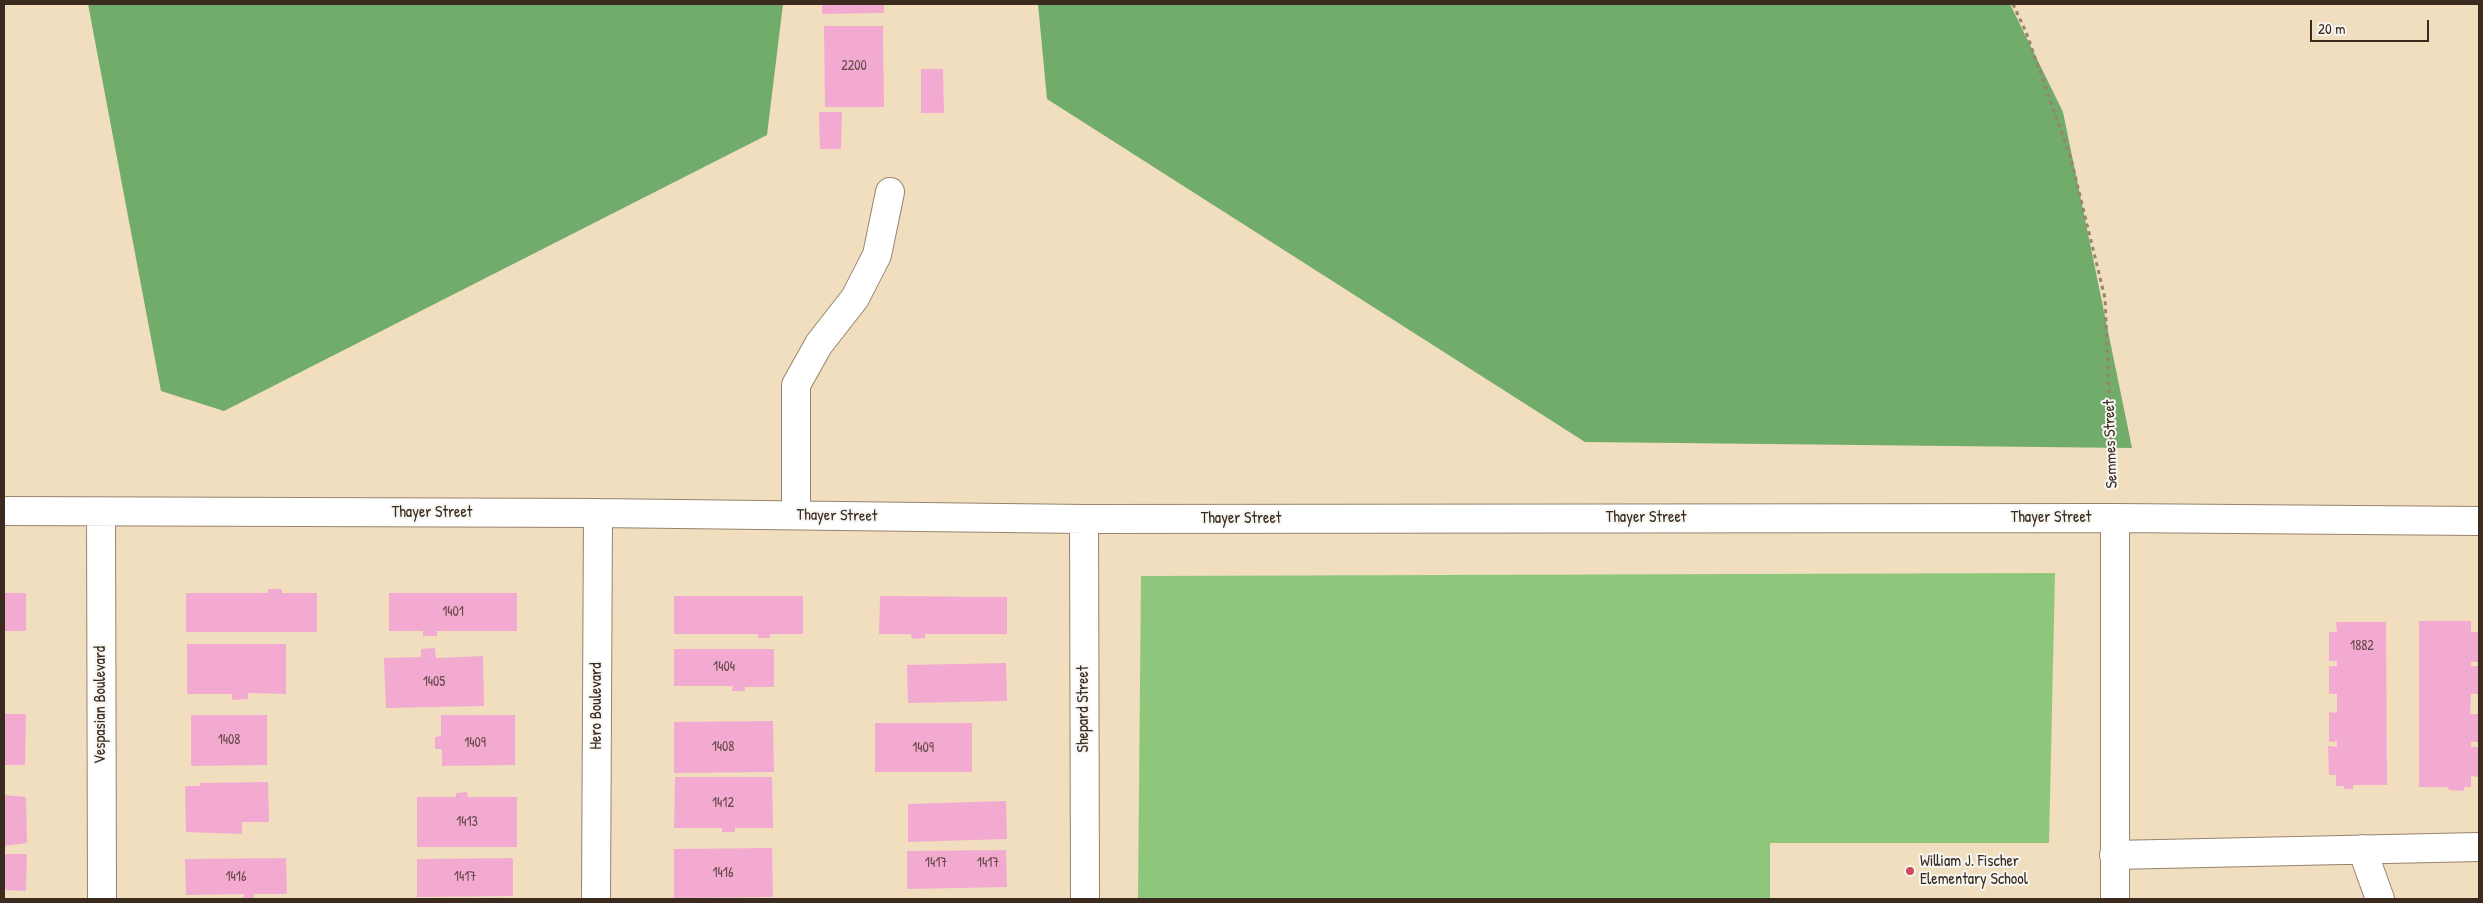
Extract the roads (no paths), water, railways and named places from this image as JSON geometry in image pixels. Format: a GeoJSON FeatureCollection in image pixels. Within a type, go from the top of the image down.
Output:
{"type":"FeatureCollection","features":[{"type":"Feature","properties":{"kind":"street"},"geometry":{"type":"LineString","coordinates":[[796,516],[796,385],[819,344],[855,298],[877,255],[890,192]]}},
{"type":"Feature","properties":{"kind":"street","name":"Thayer Street"},"geometry":{"type":"LineString","coordinates":[[4,511],[598,513],[1084,519],[2114,518],[2479,521]]}},
{"type":"Feature","properties":{"kind":"street","name":"Vespasian Boulevard"},"geometry":{"type":"LineString","coordinates":[[101,512],[102,899]]}},
{"type":"Feature","properties":{"kind":"street","name":"Hero Boulevard"},"geometry":{"type":"LineString","coordinates":[[596,899],[598,513]]}},
{"type":"Feature","properties":{"kind":"street"},"geometry":{"type":"LineString","coordinates":[[2114,518],[2115,899]]}},
{"type":"Feature","properties":{"kind":"street","name":"Shepard Street"},"geometry":{"type":"LineString","coordinates":[[1084,519],[1084,899]]}},
{"type":"Feature","properties":{"kind":"street"},"geometry":{"type":"LineString","coordinates":[[2114,855],[2479,848]]}},
{"type":"Feature","properties":{"kind":"street"},"geometry":{"type":"LineString","coordinates":[[2362,849],[2380,899]]}},
{"type":"Feature","properties":{"kind":"place","name":"William J. Fischer Elementary School"},"geometry":{"type":"Point","coordinates":[1910,871]}}]}
